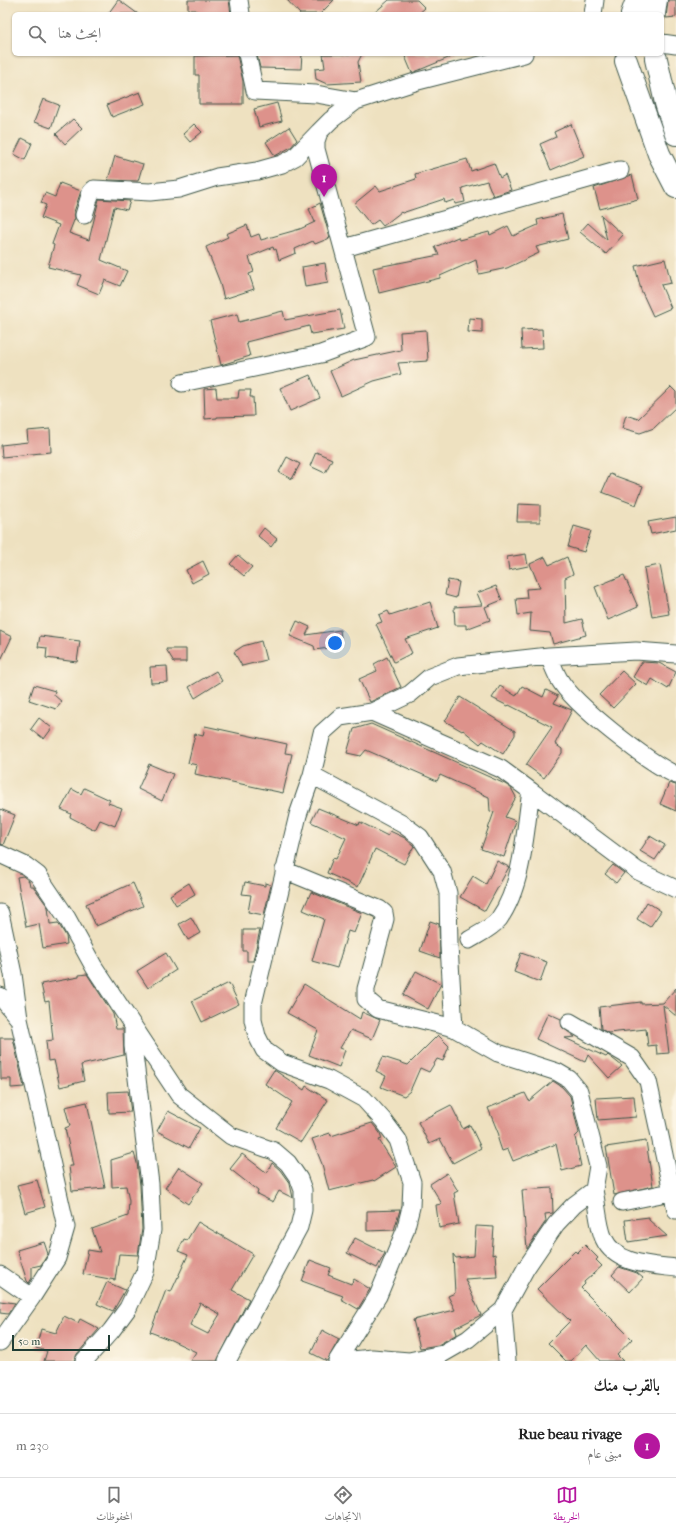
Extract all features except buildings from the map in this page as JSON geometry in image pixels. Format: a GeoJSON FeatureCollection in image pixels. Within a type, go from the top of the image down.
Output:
{"type":"FeatureCollection","features":[{"type":"Feature","properties":{"kind":"main road"},"geometry":{"type":"LineString","coordinates":[[633,12],[637,0]]}},
{"type":"Feature","properties":{"kind":"main road"},"geometry":{"type":"LineString","coordinates":[[654,12],[656,0]]}},
{"type":"Feature","properties":{"kind":"main road"},"geometry":{"type":"LineString","coordinates":[[623,58],[634,66],[643,66],[654,56]]}},
{"type":"Feature","properties":{"kind":"main road"},"geometry":{"type":"LineString","coordinates":[[660,56],[666,103],[676,134]]}},
{"type":"Feature","properties":{"kind":"main road"},"geometry":{"type":"LineString","coordinates":[[623,58],[659,154],[676,187]]}},
{"type":"Feature","properties":{"kind":"street"},"geometry":{"type":"LineString","coordinates":[[239,0],[241,12]]}},
{"type":"Feature","properties":{"kind":"street"},"geometry":{"type":"LineString","coordinates":[[593,12],[595,0]]}},
{"type":"Feature","properties":{"kind":"street"},"geometry":{"type":"LineString","coordinates":[[664,50],[676,45]]}},
{"type":"Feature","properties":{"kind":"street"},"geometry":{"type":"LineString","coordinates":[[247,56],[255,91],[316,94],[356,101]]}},
{"type":"Feature","properties":{"kind":"street"},"geometry":{"type":"LineString","coordinates":[[84,215],[91,192],[94,189],[150,192],[179,189],[217,177],[282,164],[295,157],[332,120],[356,101],[418,81],[516,56]]}},
{"type":"Feature","properties":{"kind":"street"},"geometry":{"type":"LineString","coordinates":[[182,383],[321,354],[367,337],[316,148],[316,141],[319,132]]}},
{"type":"Feature","properties":{"kind":"street"},"geometry":{"type":"LineString","coordinates":[[344,248],[620,170]]}},
{"type":"Feature","properties":{"kind":"street"},"geometry":{"type":"LineString","coordinates":[[337,1361],[378,1296],[404,1231],[411,1207],[412,1182],[398,1140],[383,1120],[364,1099],[329,1080],[282,1063],[264,1050],[256,1036],[253,1020],[253,1004],[298,815],[312,775],[322,733],[340,718],[372,712],[410,694],[430,677],[458,666],[549,656],[636,651],[676,654]]}},
{"type":"Feature","properties":{"kind":"street"},"geometry":{"type":"LineString","coordinates":[[549,656],[560,680],[573,696],[622,740],[676,775]]}},
{"type":"Feature","properties":{"kind":"street"},"geometry":{"type":"LineString","coordinates":[[372,712],[501,769],[638,871],[676,889]]}},
{"type":"Feature","properties":{"kind":"street"},"geometry":{"type":"LineString","coordinates":[[312,775],[404,825],[420,837],[433,855],[442,872],[448,893],[449,946],[454,1028]]}},
{"type":"Feature","properties":{"kind":"street"},"geometry":{"type":"LineString","coordinates":[[469,940],[483,932],[498,920],[512,896],[522,849],[531,791]]}},
{"type":"Feature","properties":{"kind":"street"},"geometry":{"type":"LineString","coordinates":[[0,854],[26,866],[38,875],[67,918],[94,967],[179,1095],[231,1136],[274,1151],[288,1163],[299,1179],[303,1190],[303,1210],[299,1227],[227,1361]]}},
{"type":"Feature","properties":{"kind":"street"},"geometry":{"type":"LineString","coordinates":[[284,870],[384,913],[385,919],[366,989],[366,999],[378,1009],[454,1028],[498,1053],[557,1072],[569,1079],[579,1091],[598,1166],[594,1190],[604,1238],[612,1251],[641,1263],[676,1268]]}},
{"type":"Feature","properties":{"kind":"street"},"geometry":{"type":"LineString","coordinates":[[0,913],[13,974],[19,1019],[66,1228],[57,1258],[32,1298],[0,1342]]}},
{"type":"Feature","properties":{"kind":"street"},"geometry":{"type":"LineString","coordinates":[[0,996],[19,1019]]}},
{"type":"Feature","properties":{"kind":"street"},"geometry":{"type":"LineString","coordinates":[[570,1022],[632,1058],[648,1081],[676,1210]]}},
{"type":"Feature","properties":{"kind":"street"},"geometry":{"type":"LineString","coordinates":[[84,1361],[128,1308],[145,1272],[152,1230],[150,1184],[133,1046],[133,1027]]}},
{"type":"Feature","properties":{"kind":"street"},"geometry":{"type":"LineString","coordinates":[[343,1361],[372,1358],[409,1361],[442,1354],[468,1339],[503,1310],[526,1268],[556,1224],[574,1205],[594,1190]]}},
{"type":"Feature","properties":{"kind":"street"},"geometry":{"type":"LineString","coordinates":[[622,1202],[671,1192]]}},
{"type":"Feature","properties":{"kind":"street"},"geometry":{"type":"LineString","coordinates":[[0,1275],[32,1298]]}},
{"type":"Feature","properties":{"kind":"street"},"geometry":{"type":"LineString","coordinates":[[503,1310],[508,1361]]}},
{"type":"Feature","properties":{"kind":"place","name":"Rue beau rivage"},"geometry":{"type":"Point","coordinates":[324,197]}}]}
